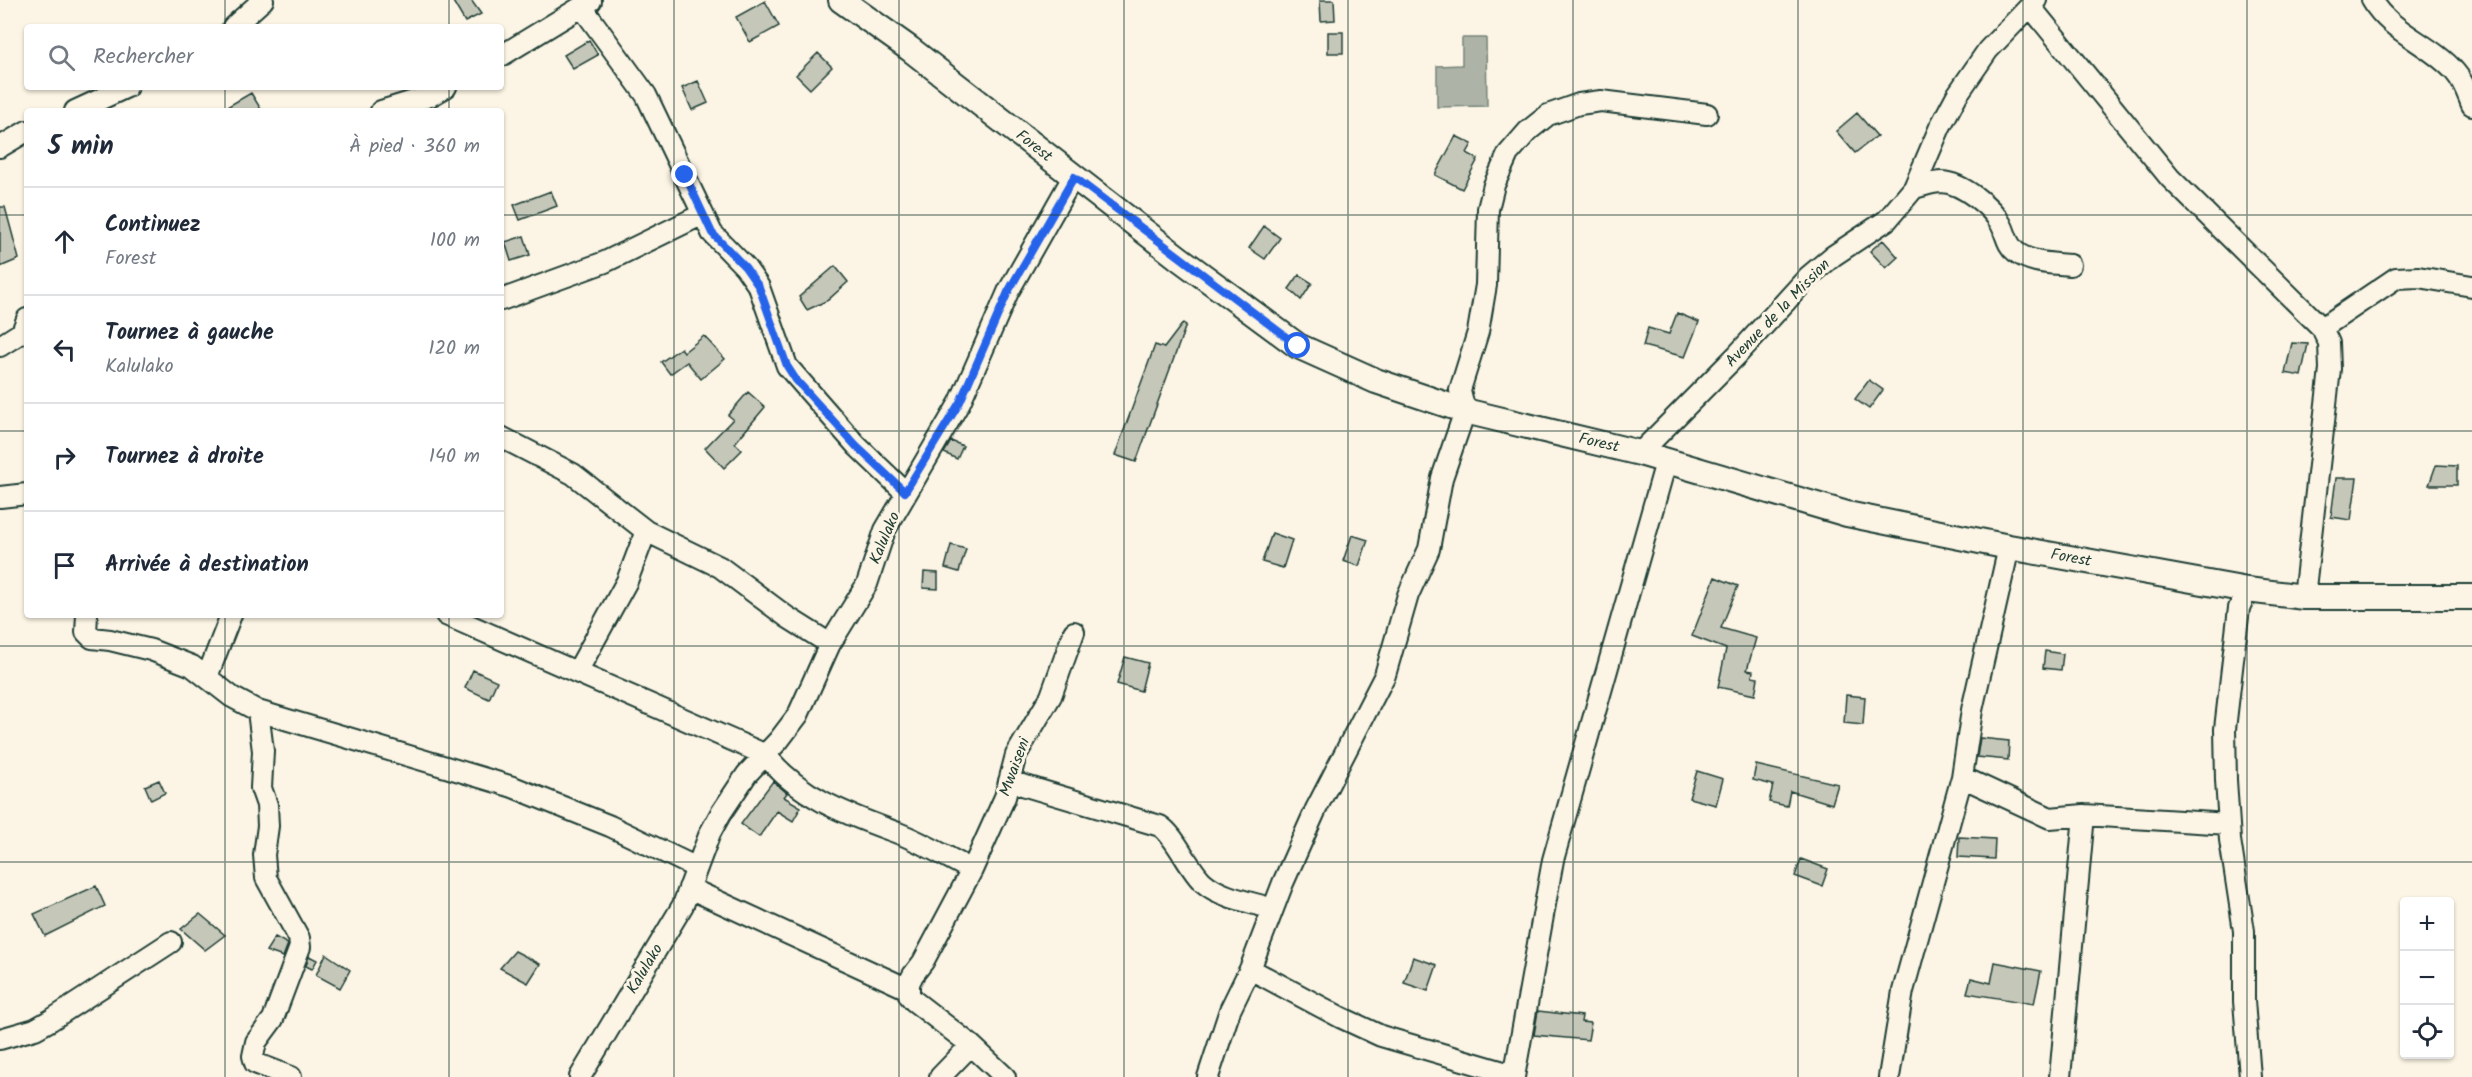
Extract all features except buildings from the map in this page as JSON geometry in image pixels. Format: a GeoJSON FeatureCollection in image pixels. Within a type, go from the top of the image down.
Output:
{"type":"FeatureCollection","features":[{"type":"Feature","properties":{"kind":"street"},"geometry":{"type":"LineString","coordinates":[[236,24],[263,0]]}},
{"type":"Feature","properties":{"kind":"street","name":"Forest"},"geometry":{"type":"LineString","coordinates":[[841,0],[910,48],[1074,177],[1298,346],[1367,377],[1465,411],[1640,453],[1847,514],[2009,547],[2247,590],[2304,597],[2472,597]]}},
{"type":"Feature","properties":{"kind":"street"},"geometry":{"type":"LineString","coordinates":[[2372,0],[2394,26],[2454,70],[2464,84],[2472,105]]}},
{"type":"Feature","properties":{"kind":"street"},"geometry":{"type":"LineString","coordinates":[[2033,3],[2170,178],[2322,328],[2328,343],[2330,369],[2304,597]]}},
{"type":"Feature","properties":{"kind":"street","name":"Avenue de la Mission"},"geometry":{"type":"LineString","coordinates":[[1640,453],[1737,355],[1808,277],[1833,256],[1887,220],[1914,188],[1940,127],[1957,95],[1988,50],[2033,3]]}},
{"type":"Feature","properties":{"kind":"street"},"geometry":{"type":"LineString","coordinates":[[504,54],[587,4],[646,94],[718,241],[745,267],[759,287],[787,366],[796,380],[856,446],[905,492]]}},
{"type":"Feature","properties":{"kind":"street"},"geometry":{"type":"LineString","coordinates":[[82,108],[120,90]]}},
{"type":"Feature","properties":{"kind":"street"},"geometry":{"type":"LineString","coordinates":[[391,108],[430,96],[441,90]]}},
{"type":"Feature","properties":{"kind":"street"},"geometry":{"type":"LineString","coordinates":[[1208,1077],[1230,1010],[1250,969],[1316,809],[1385,675],[1408,595],[1429,549],[1444,469],[1465,411],[1460,390],[1478,332],[1486,285],[1488,208],[1494,185],[1508,154],[1528,131],[1548,115],[1579,104],[1601,101],[1707,114]]}},
{"type":"Feature","properties":{"kind":"street"},"geometry":{"type":"LineString","coordinates":[[0,147],[24,133]]}},
{"type":"Feature","properties":{"kind":"street","name":"Kalulako"},"geometry":{"type":"LineString","coordinates":[[580,1077],[683,905],[710,833],[721,813],[747,774],[766,755],[798,715],[830,644],[867,584],[885,530],[905,492],[960,402],[1008,292],[1074,177]]}},
{"type":"Feature","properties":{"kind":"street"},"geometry":{"type":"LineString","coordinates":[[1914,188],[1942,182],[1958,186],[1996,215],[2003,227],[2007,244],[2017,253],[2031,261],[2070,265]]}},
{"type":"Feature","properties":{"kind":"street"},"geometry":{"type":"LineString","coordinates":[[504,299],[605,262],[703,214]]}},
{"type":"Feature","properties":{"kind":"street"},"geometry":{"type":"LineString","coordinates":[[2322,328],[2396,278],[2418,277],[2472,286]]}},
{"type":"Feature","properties":{"kind":"street"},"geometry":{"type":"LineString","coordinates":[[0,346],[22,333],[24,328]]}},
{"type":"Feature","properties":{"kind":"street"},"geometry":{"type":"LineString","coordinates":[[504,439],[573,474],[646,531],[720,567],[787,617],[830,644]]}},
{"type":"Feature","properties":{"kind":"street"},"geometry":{"type":"LineString","coordinates":[[1250,969],[1381,1036],[1514,1076],[1553,860],[1666,462]]}},
{"type":"Feature","properties":{"kind":"street"},"geometry":{"type":"LineString","coordinates":[[0,497],[24,494]]}},
{"type":"Feature","properties":{"kind":"street"},"geometry":{"type":"LineString","coordinates":[[577,672],[627,581],[646,531]]}},
{"type":"Feature","properties":{"kind":"street"},"geometry":{"type":"LineString","coordinates":[[1889,1077],[1902,991],[1962,777],[1972,710],[2009,547]]}},
{"type":"Feature","properties":{"kind":"street"},"geometry":{"type":"LineString","coordinates":[[2247,590],[2239,608],[2225,729],[2229,824],[2244,931],[2244,1001],[2250,1077]]}},
{"type":"Feature","properties":{"kind":"street"},"geometry":{"type":"LineString","coordinates":[[87,618],[86,632],[92,638],[151,650],[192,666],[232,697],[258,711],[513,787],[610,826],[697,868]]}},
{"type":"Feature","properties":{"kind":"street"},"geometry":{"type":"LineString","coordinates":[[207,677],[230,618]]}},
{"type":"Feature","properties":{"kind":"street"},"geometry":{"type":"LineString","coordinates":[[453,618],[766,755],[776,768],[808,794],[873,826],[921,844],[972,870]]}},
{"type":"Feature","properties":{"kind":"street","name":"Mwaiseni"},"geometry":{"type":"LineString","coordinates":[[909,989],[913,975],[923,962],[972,870],[1009,781],[1016,755],[1051,696],[1074,632]]}},
{"type":"Feature","properties":{"kind":"street"},"geometry":{"type":"LineString","coordinates":[[258,711],[263,751],[261,788],[267,805],[268,826],[264,855],[266,878],[299,938],[300,947],[282,999],[273,1019],[256,1042],[253,1056],[255,1063],[291,1077]]}},
{"type":"Feature","properties":{"kind":"street"},"geometry":{"type":"LineString","coordinates":[[1962,777],[2050,818],[2084,815],[2229,824]]}},
{"type":"Feature","properties":{"kind":"street"},"geometry":{"type":"LineString","coordinates":[[1009,781],[1160,826],[1167,830],[1178,850],[1203,881],[1216,891],[1273,909]]}},
{"type":"Feature","properties":{"kind":"street"},"geometry":{"type":"LineString","coordinates":[[2060,1077],[2084,815]]}},
{"type":"Feature","properties":{"kind":"street"},"geometry":{"type":"LineString","coordinates":[[689,888],[909,989],[914,1001],[971,1044],[1005,1077]]}},
{"type":"Feature","properties":{"kind":"street"},"geometry":{"type":"LineString","coordinates":[[0,1039],[35,1029],[51,1020],[171,942]]}},
{"type":"Feature","properties":{"kind":"street"},"geometry":{"type":"LineString","coordinates":[[940,1077],[971,1044]]}},
{"type":"Feature","properties":{"kind":"shaded area"},"geometry":{"type":"Polygon","coordinates":[[[1462,38],[1486,38],[1487,106],[1437,107],[1437,66],[1462,65],[1462,38]]]}},
{"type":"Feature","properties":{"kind":"route"},"geometry":{"type":"LineString","coordinates":[[685,175],[712,233],[745,267],[759,287],[787,366],[796,380],[856,446],[905,492],[942,435],[960,402],[1008,292],[1074,177],[1298,346]]}}]}
